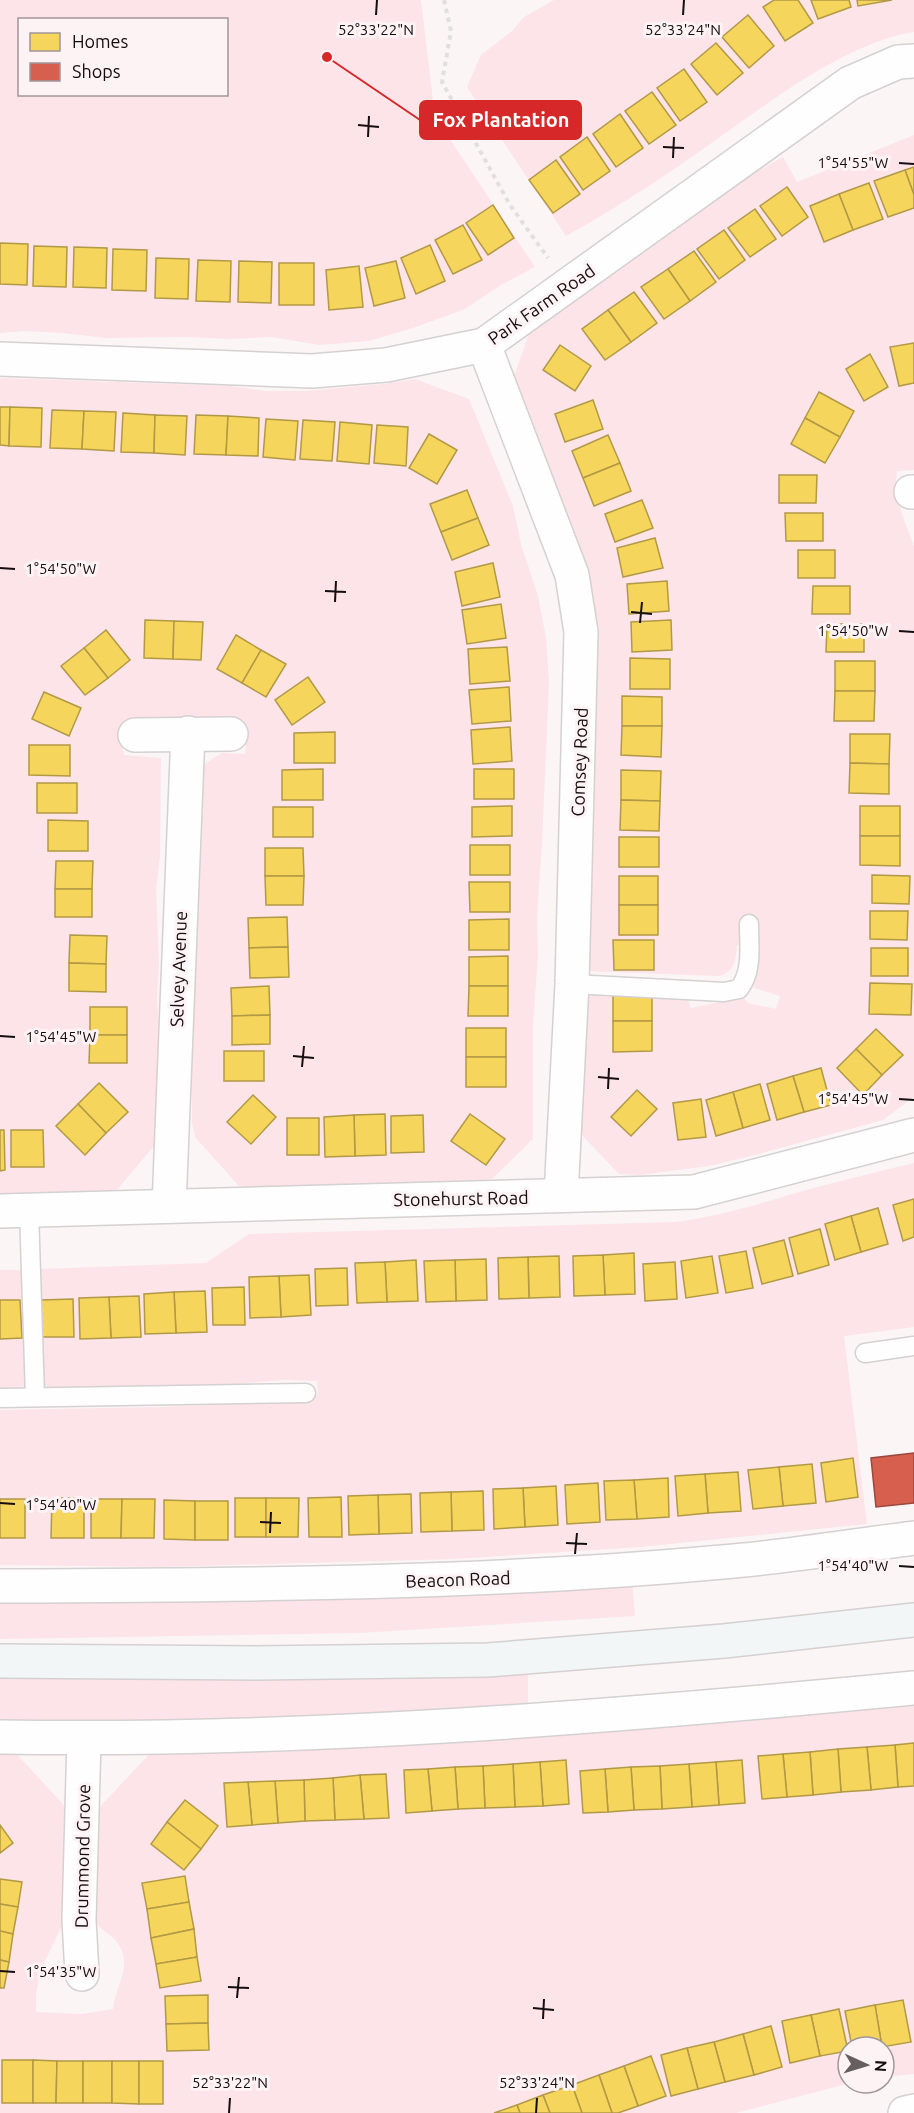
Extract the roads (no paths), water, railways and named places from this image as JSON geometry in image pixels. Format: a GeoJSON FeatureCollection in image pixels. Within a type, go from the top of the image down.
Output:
{"type":"FeatureCollection","features":[{"type":"Feature","properties":{"kind":"main road"},"geometry":{"type":"LineString","coordinates":[[0,1661],[257,1663],[488,1660],[724,1641],[914,1620]]}},
{"type":"Feature","properties":{"kind":"street","name":"Park Farm Road"},"geometry":{"type":"LineString","coordinates":[[0,359],[312,371],[386,365],[484,345],[850,83],[898,62],[914,61]]}},
{"type":"Feature","properties":{"kind":"street","name":"Comsey Road"},"geometry":{"type":"LineString","coordinates":[[484,345],[572,575],[581,632],[572,984],[561,1196]]}},
{"type":"Feature","properties":{"kind":"street","name":"Selvey Avenue"},"geometry":{"type":"LineString","coordinates":[[169,1206],[188,733]]}},
{"type":"Feature","properties":{"kind":"street"},"geometry":{"type":"LineString","coordinates":[[135,735],[231,734]]}},
{"type":"Feature","properties":{"kind":"street","name":"Stonehurst Road"},"geometry":{"type":"LineString","coordinates":[[14,1210],[694,1192],[914,1135]]}},
{"type":"Feature","properties":{"kind":"street","name":"Beacon Road"},"geometry":{"type":"LineString","coordinates":[[0,1586],[278,1585],[511,1577],[724,1562],[914,1538]]}},
{"type":"Feature","properties":{"kind":"street"},"geometry":{"type":"LineString","coordinates":[[0,1737],[84,1738],[265,1734],[509,1722],[914,1688]]}},
{"type":"Feature","properties":{"kind":"street","name":"Drummond Grove"},"geometry":{"type":"LineString","coordinates":[[82,1974],[79,1920],[84,1738]]}},
{"type":"Feature","properties":{"kind":"street"},"geometry":{"type":"LineString","coordinates":[[905,2113],[914,2111]]}},
{"type":"Feature","properties":{"kind":"lane"},"geometry":{"type":"LineString","coordinates":[[572,984],[724,992],[739,989],[746,980],[749,962],[749,924]]}},
{"type":"Feature","properties":{"kind":"lane"},"geometry":{"type":"LineString","coordinates":[[14,1210],[35,1397]]}},
{"type":"Feature","properties":{"kind":"lane"},"geometry":{"type":"LineString","coordinates":[[865,1353],[914,1346]]}},
{"type":"Feature","properties":{"kind":"lane"},"geometry":{"type":"LineString","coordinates":[[0,1398],[306,1393]]}},
{"type":"Feature","properties":{"kind":"place","name":"Fox Plantation"},"geometry":{"type":"Point","coordinates":[327,57]}}]}
